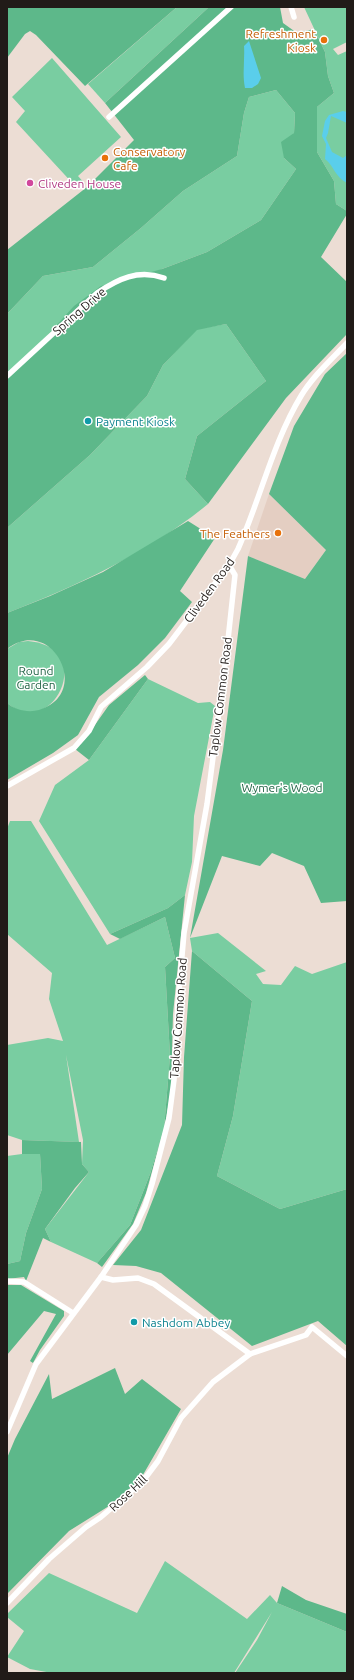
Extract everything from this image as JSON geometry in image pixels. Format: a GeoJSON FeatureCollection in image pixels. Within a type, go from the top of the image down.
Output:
{"type":"FeatureCollection","features":[{"type":"Feature","properties":{"kind":"street"},"geometry":{"type":"LineString","coordinates":[[109,117],[231,7]]}},
{"type":"Feature","properties":{"kind":"street"},"geometry":{"type":"LineString","coordinates":[[291,7],[294,17]]}},
{"type":"Feature","properties":{"kind":"street","name":"Spring Drive"},"geometry":{"type":"LineString","coordinates":[[7,376],[97,293],[110,285],[129,277],[151,274],[164,278]]}},
{"type":"Feature","properties":{"kind":"street","name":"Cliveden Road"},"geometry":{"type":"LineString","coordinates":[[7,786],[74,748],[89,731],[101,708],[147,667],[168,644],[229,565],[245,534],[294,409],[314,378],[347,343]]}},
{"type":"Feature","properties":{"kind":"street","name":"Taplow Common Road"},"geometry":{"type":"LineString","coordinates":[[7,1432],[36,1364],[73,1313],[102,1277],[136,1225],[145,1206],[169,1118],[174,1080],[178,1002],[184,933],[207,804],[235,575],[229,565]]}},
{"type":"Feature","properties":{"kind":"street"},"geometry":{"type":"LineString","coordinates":[[102,1277],[112,1280],[138,1278],[154,1284],[250,1354]]}},
{"type":"Feature","properties":{"kind":"street"},"geometry":{"type":"LineString","coordinates":[[7,1281],[24,1282],[73,1313]]}},
{"type":"Feature","properties":{"kind":"street","name":"Rose Hill"},"geometry":{"type":"LineString","coordinates":[[7,1603],[49,1559],[143,1481],[158,1460],[181,1418],[213,1382],[250,1354],[306,1335],[312,1327],[347,1356]]}},
{"type":"Feature","properties":{"kind":"shaded area"},"geometry":{"type":"Polygon","coordinates":[[[269,494],[326,550],[305,579],[248,556],[269,494]]]}},
{"type":"Feature","properties":{"kind":"green space"},"geometry":{"type":"Polygon","coordinates":[[[7,7],[177,7],[85,86],[36,35],[30,31],[25,34],[7,58],[7,7]]]}},
{"type":"Feature","properties":{"kind":"green space"},"geometry":{"type":"Polygon","coordinates":[[[177,7],[209,7],[105,103],[88,84],[177,7]]]}},
{"type":"Feature","properties":{"kind":"green space"},"geometry":{"type":"Polygon","coordinates":[[[209,7],[280,7],[283,23],[297,33],[314,29],[325,52],[328,76],[334,93],[317,107],[317,152],[334,181],[336,204],[347,211],[347,214],[321,257],[347,282],[347,334],[286,398],[208,504],[185,479],[197,436],[266,381],[226,324],[197,330],[163,365],[147,396],[90,455],[7,528],[7,373],[33,351],[74,306],[101,286],[162,269],[207,252],[261,220],[296,169],[284,158],[281,142],[294,133],[295,113],[276,90],[249,97],[244,113],[237,156],[183,191],[93,267],[43,276],[7,314],[7,250],[87,187],[134,140],[105,103],[209,7]]]}},
{"type":"Feature","properties":{"kind":"green space"},"geometry":{"type":"Polygon","coordinates":[[[304,7],[347,7],[347,42],[333,49],[338,55],[347,51],[347,211],[336,204],[334,181],[317,152],[317,107],[334,93],[328,76],[325,52],[304,7]]]}},
{"type":"Feature","properties":{"kind":"green space"},"geometry":{"type":"Polygon","coordinates":[[[52,58],[121,137],[78,176],[85,184],[76,187],[16,122],[25,111],[12,97],[52,58]]]}},
{"type":"Feature","properties":{"kind":"green space"},"geometry":{"type":"Polygon","coordinates":[[[276,90],[295,113],[294,133],[284,158],[296,169],[261,220],[207,252],[162,269],[33,351],[7,373],[7,314],[43,276],[93,267],[183,191],[237,156],[244,113],[249,97],[276,90]]]}},
{"type":"Feature","properties":{"kind":"green space"},"geometry":{"type":"Polygon","coordinates":[[[226,324],[266,381],[197,436],[185,479],[208,504],[162,537],[112,566],[60,591],[7,613],[7,528],[90,455],[147,396],[163,365],[197,329],[226,324]]]}},
{"type":"Feature","properties":{"kind":"green space","name":"Wymer's Wood"},"geometry":{"type":"Polygon","coordinates":[[[347,353],[347,901],[321,903],[304,866],[272,853],[260,866],[222,856],[190,938],[223,750],[248,556],[305,579],[326,550],[269,494],[294,426],[325,374],[347,353]]]}},
{"type":"Feature","properties":{"kind":"green space"},"geometry":{"type":"Polygon","coordinates":[[[188,521],[215,538],[180,591],[192,602],[165,638],[138,665],[99,697],[78,735],[53,753],[7,780],[7,703],[22,710],[39,710],[55,701],[63,689],[64,674],[60,660],[51,649],[39,642],[24,641],[7,649],[7,613],[50,596],[103,572],[188,521]]]}},
{"type":"Feature","properties":{"kind":"green space","name":"Round Garden"},"geometry":{"type":"Polygon","coordinates":[[[28,641],[49,647],[61,659],[64,674],[61,689],[52,702],[40,711],[24,712],[7,703],[7,649],[19,642],[28,641]]]}},
{"type":"Feature","properties":{"kind":"green space"},"geometry":{"type":"Polygon","coordinates":[[[145,675],[148,679],[89,760],[75,749],[85,739],[109,705],[145,675]]]}},
{"type":"Feature","properties":{"kind":"green space"},"geometry":{"type":"Polygon","coordinates":[[[148,679],[198,703],[210,702],[215,706],[194,816],[192,862],[185,895],[168,908],[110,934],[39,821],[55,785],[89,760],[148,679]]]}},
{"type":"Feature","properties":{"kind":"green space"},"geometry":{"type":"Polygon","coordinates":[[[10,821],[31,821],[107,945],[165,917],[175,958],[165,967],[170,1056],[164,1129],[150,1174],[130,1225],[97,1263],[51,1242],[45,1229],[89,1172],[82,1164],[83,1140],[66,1055],[79,1142],[22,1140],[7,1135],[7,1045],[48,1038],[63,1041],[49,999],[52,973],[7,934],[7,829],[10,821]]]}},
{"type":"Feature","properties":{"kind":"green space"},"geometry":{"type":"Polygon","coordinates":[[[185,895],[173,1014],[171,1090],[164,1128],[170,1056],[165,967],[175,958],[165,917],[120,939],[110,934],[168,908],[185,895]]]}},
{"type":"Feature","properties":{"kind":"green space"},"geometry":{"type":"Polygon","coordinates":[[[218,933],[266,971],[256,974],[263,984],[281,985],[295,966],[312,974],[347,962],[347,1189],[280,1209],[217,1176],[233,1116],[252,1001],[192,951],[190,938],[218,933]]]}},
{"type":"Feature","properties":{"kind":"green space"},"geometry":{"type":"Polygon","coordinates":[[[192,951],[252,1001],[233,1116],[217,1176],[280,1209],[347,1189],[347,1346],[318,1321],[252,1346],[161,1273],[136,1266],[113,1265],[141,1230],[182,1125],[184,1057],[192,951]]]}},
{"type":"Feature","properties":{"kind":"green space"},"geometry":{"type":"Polygon","coordinates":[[[163,1133],[146,1193],[133,1224],[102,1267],[97,1263],[130,1225],[150,1174],[163,1133]]]}},
{"type":"Feature","properties":{"kind":"green space"},"geometry":{"type":"Polygon","coordinates":[[[22,1140],[81,1142],[82,1164],[89,1172],[75,1188],[45,1229],[51,1242],[43,1238],[26,1281],[24,1277],[7,1279],[7,1264],[20,1261],[26,1233],[42,1189],[40,1154],[22,1154],[22,1140]]]}},
{"type":"Feature","properties":{"kind":"green space"},"geometry":{"type":"Polygon","coordinates":[[[40,1154],[42,1189],[26,1233],[20,1261],[7,1264],[7,1156],[40,1154]]]}},
{"type":"Feature","properties":{"kind":"green space"},"geometry":{"type":"Polygon","coordinates":[[[7,1285],[21,1285],[64,1311],[64,1316],[40,1350],[33,1363],[30,1361],[56,1314],[44,1311],[7,1355],[7,1285]]]}},
{"type":"Feature","properties":{"kind":"green space"},"geometry":{"type":"Polygon","coordinates":[[[115,1368],[125,1394],[142,1379],[181,1409],[140,1480],[109,1506],[69,1531],[7,1594],[7,1458],[15,1439],[49,1374],[52,1399],[115,1368]]]}},
{"type":"Feature","properties":{"kind":"green space"},"geometry":{"type":"Polygon","coordinates":[[[165,1561],[247,1619],[270,1595],[277,1603],[347,1632],[347,1673],[235,1673],[257,1640],[272,1612],[234,1673],[52,1673],[30,1669],[7,1657],[24,1631],[7,1617],[7,1614],[49,1573],[137,1613],[165,1561]]]}},
{"type":"Feature","properties":{"kind":"green space"},"geometry":{"type":"Polygon","coordinates":[[[282,1586],[306,1600],[347,1614],[347,1632],[277,1603],[282,1586]]]}},
{"type":"Feature","properties":{"kind":"water"},"geometry":{"type":"Polygon","coordinates":[[[249,41],[261,78],[258,84],[252,88],[245,88],[244,46],[249,41]]]}},
{"type":"Feature","properties":{"kind":"water"},"geometry":{"type":"Polygon","coordinates":[[[343,111],[347,112],[347,123],[331,116],[326,138],[332,152],[343,158],[347,155],[347,183],[337,175],[325,159],[326,144],[322,136],[325,121],[329,115],[343,111]]]}},
{"type":"Feature","properties":{"kind":"place","name":"Refreshment Kiosk"},"geometry":{"type":"Point","coordinates":[324,40]}},
{"type":"Feature","properties":{"kind":"place","name":"Conservatory Cafe"},"geometry":{"type":"Point","coordinates":[105,158]}},
{"type":"Feature","properties":{"kind":"place","name":"Cliveden House"},"geometry":{"type":"Point","coordinates":[30,183]}},
{"type":"Feature","properties":{"kind":"place","name":"Payment Kiosk"},"geometry":{"type":"Point","coordinates":[88,421]}},
{"type":"Feature","properties":{"kind":"place","name":"The Feathers"},"geometry":{"type":"Point","coordinates":[278,533]}},
{"type":"Feature","properties":{"kind":"place","name":"Nashdom Abbey"},"geometry":{"type":"Point","coordinates":[134,1322]}}]}
